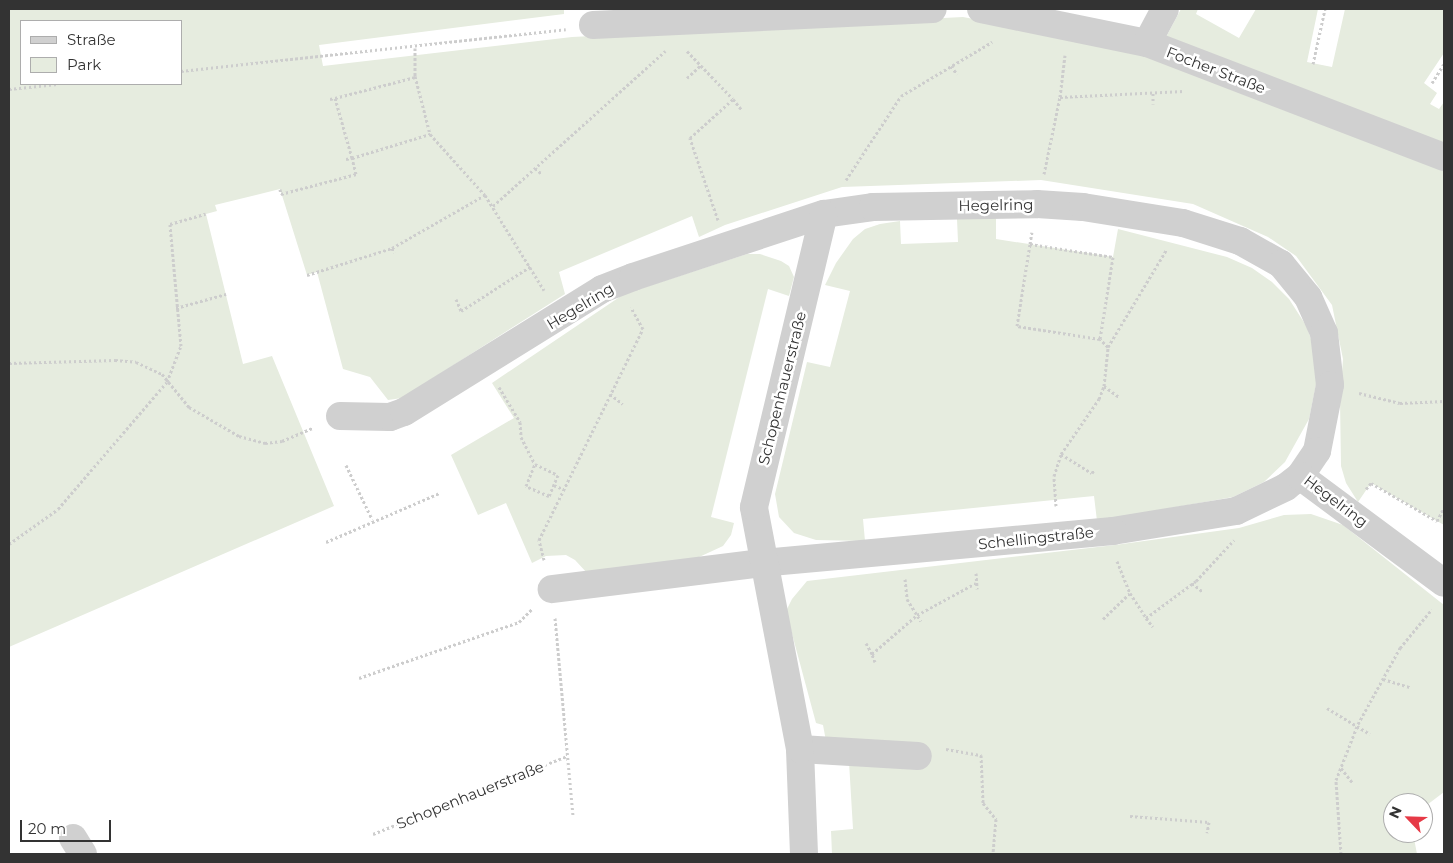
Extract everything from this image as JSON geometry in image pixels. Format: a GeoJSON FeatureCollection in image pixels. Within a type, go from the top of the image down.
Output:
{"type":"FeatureCollection","features":[{"type":"Feature","properties":{"kind":"street"},"geometry":{"type":"LineString","coordinates":[[594,25],[933,9]]}},
{"type":"Feature","properties":{"kind":"street","name":"Focher Straße"},"geometry":{"type":"LineString","coordinates":[[981,9],[1069,25],[1147,43],[1444,156]]}},
{"type":"Feature","properties":{"kind":"street"},"geometry":{"type":"LineString","coordinates":[[1147,43],[1165,9]]}},
{"type":"Feature","properties":{"kind":"street","name":"Hegelring"},"geometry":{"type":"LineString","coordinates":[[340,416],[390,417],[404,412],[485,365],[559,317],[616,284],[824,214],[873,207],[1037,204],[1083,207],[1183,223],[1240,241],[1281,264],[1308,297],[1324,333],[1330,385],[1317,451],[1300,476],[1351,513],[1439,594]]}},
{"type":"Feature","properties":{"kind":"street","name":"Schopenhauerstraße"},"geometry":{"type":"LineString","coordinates":[[804,854],[800,749],[762,563],[754,507],[824,214]]}},
{"type":"Feature","properties":{"kind":"street","name":"Schellingstraße"},"geometry":{"type":"LineString","coordinates":[[762,563],[1113,531],[1236,511],[1272,495],[1300,476]]}},
{"type":"Feature","properties":{"kind":"street"},"geometry":{"type":"LineString","coordinates":[[552,589],[762,563]]}},
{"type":"Feature","properties":{"kind":"street"},"geometry":{"type":"LineString","coordinates":[[800,749],[918,756]]}},
{"type":"Feature","properties":{"kind":"path"},"geometry":{"type":"LineString","coordinates":[[1314,64],[1325,9]]}},
{"type":"Feature","properties":{"kind":"path"},"geometry":{"type":"LineString","coordinates":[[655,21],[701,65],[741,109]]}},
{"type":"Feature","properties":{"kind":"path"},"geometry":{"type":"LineString","coordinates":[[182,71],[415,48],[594,25]]}},
{"type":"Feature","properties":{"kind":"path"},"geometry":{"type":"LineString","coordinates":[[1037,204],[1060,97],[1069,25]]}},
{"type":"Feature","properties":{"kind":"path"},"geometry":{"type":"LineString","coordinates":[[493,206],[676,41]]}},
{"type":"Feature","properties":{"kind":"path"},"geometry":{"type":"LineString","coordinates":[[824,214],[900,96],[994,42]]}},
{"type":"Feature","properties":{"kind":"path"},"geometry":{"type":"LineString","coordinates":[[415,48],[415,77],[430,134],[493,206],[531,266],[559,317]]}},
{"type":"Feature","properties":{"kind":"path"},"geometry":{"type":"LineString","coordinates":[[1432,83],[1444,64]]}},
{"type":"Feature","properties":{"kind":"path"},"geometry":{"type":"LineString","coordinates":[[687,78],[701,65]]}},
{"type":"Feature","properties":{"kind":"path"},"geometry":{"type":"LineString","coordinates":[[951,66],[958,74]]}},
{"type":"Feature","properties":{"kind":"path"},"geometry":{"type":"LineString","coordinates":[[330,100],[415,77]]}},
{"type":"Feature","properties":{"kind":"path"},"geometry":{"type":"LineString","coordinates":[[9,89],[48,85]]}},
{"type":"Feature","properties":{"kind":"path"},"geometry":{"type":"LineString","coordinates":[[1060,97],[1189,91]]}},
{"type":"Feature","properties":{"kind":"path"},"geometry":{"type":"LineString","coordinates":[[1153,92],[1153,104]]}},
{"type":"Feature","properties":{"kind":"path"},"geometry":{"type":"LineString","coordinates":[[280,189],[281,194],[356,174],[335,98]]}},
{"type":"Feature","properties":{"kind":"path"},"geometry":{"type":"LineString","coordinates":[[727,246],[690,138],[733,99]]}},
{"type":"Feature","properties":{"kind":"path"},"geometry":{"type":"LineString","coordinates":[[346,159],[430,134]]}},
{"type":"Feature","properties":{"kind":"path"},"geometry":{"type":"LineString","coordinates":[[535,168],[542,174]]}},
{"type":"Feature","properties":{"kind":"path"},"geometry":{"type":"LineString","coordinates":[[307,275],[392,248],[485,196]]}},
{"type":"Feature","properties":{"kind":"path"},"geometry":{"type":"LineString","coordinates":[[9,544],[58,509],[167,382],[181,346],[176,308],[170,224],[206,214]]}},
{"type":"Feature","properties":{"kind":"path"},"geometry":{"type":"LineString","coordinates":[[1058,537],[1054,476],[1061,454],[1099,399],[1104,386],[1108,347],[1183,223]]}},
{"type":"Feature","properties":{"kind":"path"},"geometry":{"type":"LineString","coordinates":[[1100,339],[1113,257],[1030,244],[1018,326],[1100,339],[1108,347]]}},
{"type":"Feature","properties":{"kind":"path"},"geometry":{"type":"LineString","coordinates":[[392,248],[394,253]]}},
{"type":"Feature","properties":{"kind":"path"},"geometry":{"type":"LineString","coordinates":[[456,299],[461,311],[531,266]]}},
{"type":"Feature","properties":{"kind":"path"},"geometry":{"type":"LineString","coordinates":[[573,815],[552,589],[539,540],[643,329],[616,284]]}},
{"type":"Feature","properties":{"kind":"path"},"geometry":{"type":"LineString","coordinates":[[176,308],[226,294]]}},
{"type":"Feature","properties":{"kind":"path"},"geometry":{"type":"LineString","coordinates":[[9,363],[136,362],[162,374],[189,407],[239,436],[265,443],[282,441],[340,416]]}},
{"type":"Feature","properties":{"kind":"path"},"geometry":{"type":"LineString","coordinates":[[485,365],[520,422],[521,437],[535,464],[558,475],[549,496],[526,486],[535,464]]}},
{"type":"Feature","properties":{"kind":"path"},"geometry":{"type":"LineString","coordinates":[[1330,385],[1400,403],[1444,401]]}},
{"type":"Feature","properties":{"kind":"path"},"geometry":{"type":"LineString","coordinates":[[1104,386],[1120,397]]}},
{"type":"Feature","properties":{"kind":"path"},"geometry":{"type":"LineString","coordinates":[[610,394],[623,404]]}},
{"type":"Feature","properties":{"kind":"path"},"geometry":{"type":"LineString","coordinates":[[1061,454],[1092,473],[1094,470]]}},
{"type":"Feature","properties":{"kind":"path"},"geometry":{"type":"LineString","coordinates":[[346,465],[372,519]]}},
{"type":"Feature","properties":{"kind":"path"},"geometry":{"type":"LineString","coordinates":[[1351,513],[1370,482],[1437,521],[1444,508]]}},
{"type":"Feature","properties":{"kind":"path"},"geometry":{"type":"LineString","coordinates":[[554,485],[563,489]]}},
{"type":"Feature","properties":{"kind":"path"},"geometry":{"type":"LineString","coordinates":[[326,542],[372,519],[440,493]]}},
{"type":"Feature","properties":{"kind":"path"},"geometry":{"type":"LineString","coordinates":[[1113,531],[1118,569],[1130,593],[1152,627]]}},
{"type":"Feature","properties":{"kind":"path"},"geometry":{"type":"LineString","coordinates":[[1146,618],[1192,583],[1232,545],[1236,537]]}},
{"type":"Feature","properties":{"kind":"path"},"geometry":{"type":"LineString","coordinates":[[902,551],[907,599],[921,621]]}},
{"type":"Feature","properties":{"kind":"path"},"geometry":{"type":"LineString","coordinates":[[872,654],[917,615],[976,583]]}},
{"type":"Feature","properties":{"kind":"path"},"geometry":{"type":"LineString","coordinates":[[1192,583],[1203,592]]}},
{"type":"Feature","properties":{"kind":"path"},"geometry":{"type":"LineString","coordinates":[[359,678],[519,622],[552,589]]}},
{"type":"Feature","properties":{"kind":"path"},"geometry":{"type":"LineString","coordinates":[[1103,619],[1130,593]]}},
{"type":"Feature","properties":{"kind":"path"},"geometry":{"type":"LineString","coordinates":[[1341,854],[1334,792],[1341,768],[1358,724],[1400,648],[1439,594]]}},
{"type":"Feature","properties":{"kind":"path"},"geometry":{"type":"LineString","coordinates":[[866,643],[875,662]]}},
{"type":"Feature","properties":{"kind":"path"},"geometry":{"type":"LineString","coordinates":[[1383,679],[1410,687]]}},
{"type":"Feature","properties":{"kind":"path"},"geometry":{"type":"LineString","coordinates":[[1327,708],[1358,724],[1370,734]]}},
{"type":"Feature","properties":{"kind":"path","name":"Schopenhauerstraße"},"geometry":{"type":"LineString","coordinates":[[373,834],[567,756]]}},
{"type":"Feature","properties":{"kind":"path"},"geometry":{"type":"LineString","coordinates":[[1341,768],[1352,782]]}},
{"type":"Feature","properties":{"kind":"path"},"geometry":{"type":"LineString","coordinates":[[1130,816],[1209,822],[1207,833]]}},
{"type":"Feature","properties":{"kind":"green space"},"geometry":{"type":"Polygon","coordinates":[[[9,9],[564,9],[564,14],[319,45],[323,66],[572,37],[963,17],[1141,51],[1444,166],[1444,525],[1371,483],[1358,502],[1346,483],[1341,466],[1340,400],[1343,359],[1332,305],[1296,256],[1268,237],[1193,204],[1041,180],[842,187],[725,225],[699,237],[692,216],[559,272],[565,294],[402,398],[388,400],[370,377],[343,369],[317,272],[307,275],[280,189],[215,205],[217,211],[206,214],[243,364],[272,356],[334,506],[9,647],[9,9]]]}},
{"type":"Feature","properties":{"kind":"green space"},"geometry":{"type":"Polygon","coordinates":[[[1181,9],[1198,9],[1196,14],[1239,38],[1256,9],[1318,9],[1307,62],[1332,67],[1345,9],[1444,9],[1444,53],[1424,83],[1437,93],[1430,104],[1439,109],[1444,102],[1444,148],[1165,39],[1181,9]]]}},
{"type":"Feature","properties":{"kind":"green space"},"geometry":{"type":"Polygon","coordinates":[[[996,215],[996,239],[1113,257],[1118,229],[1227,257],[1252,268],[1272,282],[1289,299],[1307,327],[1318,360],[1317,380],[1309,419],[1285,462],[1264,482],[1233,497],[1097,521],[1094,496],[863,519],[865,541],[816,540],[794,533],[779,517],[775,494],[807,362],[830,367],[850,291],[825,285],[836,263],[853,239],[865,229],[880,224],[900,221],[901,244],[958,242],[957,219],[996,215]]]}},
{"type":"Feature","properties":{"kind":"green space"},"geometry":{"type":"Polygon","coordinates":[[[747,254],[760,254],[781,261],[789,266],[794,277],[789,296],[768,289],[711,517],[734,523],[731,535],[723,546],[697,558],[588,574],[575,560],[566,555],[546,556],[532,563],[506,503],[478,515],[451,455],[514,418],[492,383],[624,294],[747,254]]]}},
{"type":"Feature","properties":{"kind":"green space"},"geometry":{"type":"Polygon","coordinates":[[[1311,514],[1343,525],[1444,605],[1444,792],[1433,800],[1433,793],[1383,793],[1383,843],[1415,843],[1417,854],[832,854],[831,831],[853,829],[849,762],[826,741],[823,725],[816,723],[788,619],[787,609],[792,599],[807,581],[1115,545],[1239,528],[1284,515],[1311,514]]]}}]}
